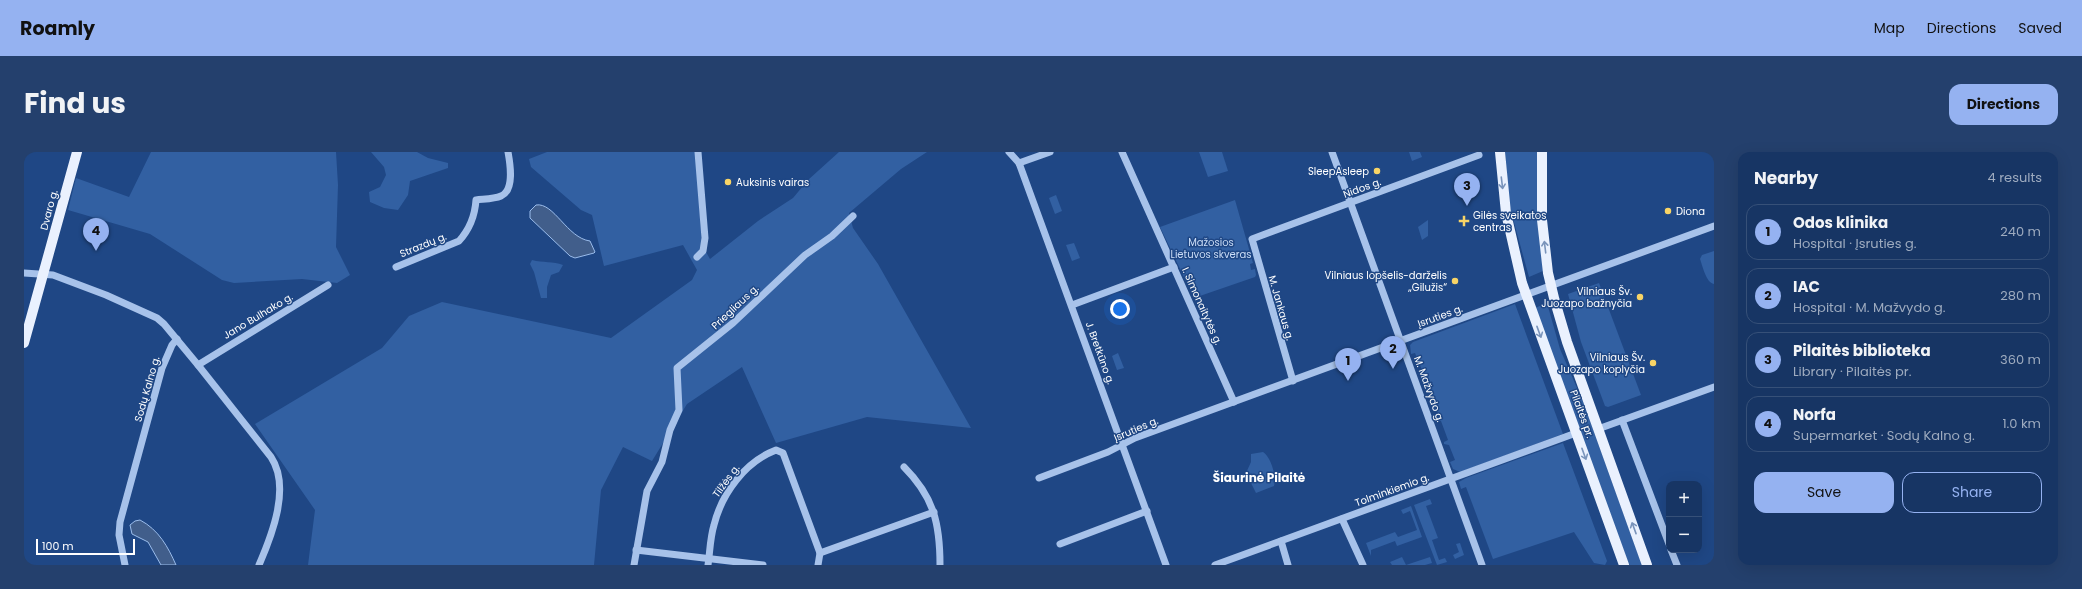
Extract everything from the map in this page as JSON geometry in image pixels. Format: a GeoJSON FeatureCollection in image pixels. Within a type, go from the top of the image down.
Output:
{"type":"FeatureCollection","features":[{"type":"Feature","properties":{"kind":"main road","name":"Dvaro g."},"geometry":{"type":"LineString","coordinates":[[25,337],[77,152]]}},
{"type":"Feature","properties":{"kind":"main road","name":"Pilaitės pr."},"geometry":{"type":"LineString","coordinates":[[1500,152],[1506,213],[1515,256],[1526,295],[1624,565]]}},
{"type":"Feature","properties":{"kind":"main road","name":"Pilaitės pr."},"geometry":{"type":"LineString","coordinates":[[1542,152],[1541,208],[1544,246],[1551,285],[1567,342],[1647,565]]}},
{"type":"Feature","properties":{"kind":"street","name":"Strazdų g."},"geometry":{"type":"LineString","coordinates":[[396,267],[459,241],[465,234],[476,211],[476,200],[501,196],[505,193],[510,179],[508,152]]}},
{"type":"Feature","properties":{"kind":"street"},"geometry":{"type":"LineString","coordinates":[[697,257],[703,251],[705,238],[698,152]]}},
{"type":"Feature","properties":{"kind":"street","name":"J. Bretkūno g."},"geometry":{"type":"LineString","coordinates":[[1009,152],[1019,163],[1166,565]]}},
{"type":"Feature","properties":{"kind":"street"},"geometry":{"type":"LineString","coordinates":[[1019,163],[1050,152]]}},
{"type":"Feature","properties":{"kind":"street","name":"I. Simonaitytės g."},"geometry":{"type":"LineString","coordinates":[[1122,152],[1234,402]]}},
{"type":"Feature","properties":{"kind":"street","name":"M. Mažvydo g."},"geometry":{"type":"LineString","coordinates":[[1332,152],[1482,565]]}},
{"type":"Feature","properties":{"kind":"street","name":"Nidos g."},"geometry":{"type":"LineString","coordinates":[[1252,239],[1479,156]]}},
{"type":"Feature","properties":{"kind":"street","name":"Priegliaus g."},"geometry":{"type":"LineString","coordinates":[[636,550],[647,491],[662,462],[670,430],[679,410],[677,368],[733,323],[805,255],[832,236],[853,216]]}},
{"type":"Feature","properties":{"kind":"street","name":"Įsruties g."},"geometry":{"type":"LineString","coordinates":[[1039,478],[1108,452],[1135,438],[1714,226]]}},
{"type":"Feature","properties":{"kind":"street","name":"M. Jankaus g."},"geometry":{"type":"LineString","coordinates":[[1252,239],[1293,381]]}},
{"type":"Feature","properties":{"kind":"street"},"geometry":{"type":"LineString","coordinates":[[1072,305],[1174,268]]}},
{"type":"Feature","properties":{"kind":"street"},"geometry":{"type":"LineString","coordinates":[[24,274],[53,275],[150,313],[164,324],[198,365],[271,457],[278,471],[277,516],[271,538],[259,565]]}},
{"type":"Feature","properties":{"kind":"street","name":"Jano Bulhako g."},"geometry":{"type":"LineString","coordinates":[[198,365],[328,285]]}},
{"type":"Feature","properties":{"kind":"street","name":"Sodų Kalno g."},"geometry":{"type":"LineString","coordinates":[[125,565],[119,535],[120,522],[162,368],[172,345],[177,339]]}},
{"type":"Feature","properties":{"kind":"street"},"geometry":{"type":"LineString","coordinates":[[1598,429],[1714,387]]}},
{"type":"Feature","properties":{"kind":"street"},"geometry":{"type":"LineString","coordinates":[[1622,420],[1666,536]]}},
{"type":"Feature","properties":{"kind":"street","name":"Tolminkiemio g."},"geometry":{"type":"LineString","coordinates":[[1215,565],[1576,433]]}},
{"type":"Feature","properties":{"kind":"street","name":"Tilžės g."},"geometry":{"type":"LineString","coordinates":[[709,562],[713,526],[721,504],[746,469],[765,454],[780,450],[783,453],[820,553]]}},
{"type":"Feature","properties":{"kind":"street"},"geometry":{"type":"LineString","coordinates":[[904,467],[921,487],[934,512],[940,540],[940,565]]}},
{"type":"Feature","properties":{"kind":"street"},"geometry":{"type":"LineString","coordinates":[[1060,544],[1147,511]]}},
{"type":"Feature","properties":{"kind":"street"},"geometry":{"type":"LineString","coordinates":[[818,565],[820,553],[934,512]]}},
{"type":"Feature","properties":{"kind":"street"},"geometry":{"type":"LineString","coordinates":[[1342,519],[1363,565]]}},
{"type":"Feature","properties":{"kind":"street"},"geometry":{"type":"LineString","coordinates":[[1281,541],[1288,565]]}},
{"type":"Feature","properties":{"kind":"street"},"geometry":{"type":"LineString","coordinates":[[634,565],[636,550],[709,562],[764,565]]}},
{"type":"Feature","properties":{"kind":"street"},"geometry":{"type":"LineString","coordinates":[[1672,553],[1677,565]]}},
{"type":"Feature","properties":{"kind":"green space"},"geometry":{"type":"Polygon","coordinates":[[[151,152],[336,152],[338,185],[336,247],[350,275],[337,283],[302,279],[234,283],[222,280],[150,234],[68,210],[76,178],[129,197],[151,152]]]}},
{"type":"Feature","properties":{"kind":"green space"},"geometry":{"type":"Polygon","coordinates":[[[371,152],[417,152],[428,158],[448,163],[448,168],[410,181],[408,195],[398,210],[384,208],[370,202],[369,192],[380,187],[386,175],[384,167],[371,152]]]}},
{"type":"Feature","properties":{"kind":"green space"},"geometry":{"type":"Polygon","coordinates":[[[547,152],[696,152],[702,245],[710,259],[758,221],[793,198],[808,180],[839,152],[927,152],[901,169],[849,213],[853,228],[878,264],[971,428],[867,417],[776,443],[742,367],[687,404],[652,461],[623,447],[601,490],[594,565],[308,565],[315,510],[255,424],[382,348],[409,316],[442,302],[611,338],[692,280],[697,270],[683,245],[604,266],[592,215],[581,210],[531,167],[529,159],[547,152]]]}},
{"type":"Feature","properties":{"kind":"green space"},"geometry":{"type":"Polygon","coordinates":[[[1199,152],[1222,152],[1228,171],[1208,177],[1199,152]]]}},
{"type":"Feature","properties":{"kind":"green space"},"geometry":{"type":"Polygon","coordinates":[[[1409,152],[1420,152],[1422,157],[1412,161],[1409,152]]]}},
{"type":"Feature","properties":{"kind":"green space"},"geometry":{"type":"Polygon","coordinates":[[[1505,152],[1537,152],[1537,210],[1543,271],[1529,277],[1509,204],[1505,152]]]}},
{"type":"Feature","properties":{"kind":"green space"},"geometry":{"type":"Polygon","coordinates":[[[1056,195],[1062,211],[1055,214],[1049,198],[1056,195]]]}},
{"type":"Feature","properties":{"kind":"green space","name":"Mažosios Lietuvos skveras"},"geometry":{"type":"Polygon","coordinates":[[[1235,200],[1253,263],[1250,264],[1251,270],[1255,269],[1256,275],[1255,277],[1194,298],[1160,227],[1235,200]]]}},
{"type":"Feature","properties":{"kind":"green space"},"geometry":{"type":"Polygon","coordinates":[[[1428,220],[1428,236],[1422,240],[1418,227],[1428,220]]]}},
{"type":"Feature","properties":{"kind":"green space"},"geometry":{"type":"Polygon","coordinates":[[[1074,243],[1080,258],[1072,261],[1066,245],[1074,243]]]}},
{"type":"Feature","properties":{"kind":"green space"},"geometry":{"type":"Polygon","coordinates":[[[1714,251],[1714,284],[1711,283],[1707,277],[1700,259],[1702,255],[1714,251]]]}},
{"type":"Feature","properties":{"kind":"green space"},"geometry":{"type":"Polygon","coordinates":[[[532,260],[563,265],[559,272],[551,275],[547,287],[547,298],[541,298],[534,272],[530,264],[532,260]]]}},
{"type":"Feature","properties":{"kind":"green space"},"geometry":{"type":"Polygon","coordinates":[[[1599,283],[1641,395],[1608,407],[1605,406],[1581,342],[1568,294],[1599,283]]]}},
{"type":"Feature","properties":{"kind":"green space"},"geometry":{"type":"Polygon","coordinates":[[[1547,303],[1560,349],[1584,404],[1642,565],[1629,565],[1535,308],[1547,303]]]}},
{"type":"Feature","properties":{"kind":"green space"},"geometry":{"type":"Polygon","coordinates":[[[1515,304],[1563,434],[1460,472],[1453,469],[1450,462],[1455,460],[1449,445],[1444,444],[1444,442],[1448,440],[1441,421],[1435,421],[1439,417],[1432,398],[1427,398],[1431,394],[1424,375],[1418,374],[1422,370],[1415,353],[1411,354],[1410,345],[1413,342],[1515,304]]]}},
{"type":"Feature","properties":{"kind":"green space"},"geometry":{"type":"Polygon","coordinates":[[[1118,353],[1124,368],[1117,370],[1112,356],[1118,353]]]}},
{"type":"Feature","properties":{"kind":"green space"},"geometry":{"type":"Polygon","coordinates":[[[1563,443],[1607,561],[1605,565],[1594,563],[1574,532],[1493,559],[1466,487],[1461,489],[1459,482],[1466,478],[1563,443]]]}},
{"type":"Feature","properties":{"kind":"green space"},"geometry":{"type":"Polygon","coordinates":[[[1263,452],[1269,458],[1271,463],[1275,482],[1274,486],[1256,493],[1246,473],[1251,462],[1251,454],[1263,452]]]}},
{"type":"Feature","properties":{"kind":"green space"},"geometry":{"type":"Polygon","coordinates":[[[1430,499],[1432,504],[1426,506],[1438,538],[1432,540],[1439,560],[1445,558],[1447,562],[1437,565],[1414,505],[1430,499]]]}},
{"type":"Feature","properties":{"kind":"green space"},"geometry":{"type":"Polygon","coordinates":[[[1411,506],[1422,537],[1397,546],[1395,541],[1371,550],[1371,556],[1366,543],[1395,532],[1398,537],[1417,530],[1410,511],[1403,514],[1401,510],[1411,506]]]}},
{"type":"Feature","properties":{"kind":"green space"},"geometry":{"type":"Polygon","coordinates":[[[1460,543],[1464,555],[1455,559],[1453,555],[1459,552],[1456,544],[1460,543]]]}},
{"type":"Feature","properties":{"kind":"green space"},"geometry":{"type":"Polygon","coordinates":[[[1402,557],[1406,565],[1392,565],[1390,562],[1402,557]]]}},
{"type":"Feature","properties":{"kind":"green space"},"geometry":{"type":"Polygon","coordinates":[[[1430,557],[1432,563],[1425,565],[1406,565],[1430,557]]]}},
{"type":"Feature","properties":{"kind":"shaded area"},"geometry":{"type":"Polygon","coordinates":[[[536,205],[549,209],[574,234],[590,241],[595,252],[575,258],[570,256],[530,218],[530,211],[536,205]]]}},
{"type":"Feature","properties":{"kind":"shaded area"},"geometry":{"type":"Polygon","coordinates":[[[140,520],[158,534],[170,552],[176,565],[161,565],[148,542],[132,534],[130,525],[135,521],[140,520]]]}},
{"type":"Feature","properties":{"kind":"place","name":"SleepAsleep"},"geometry":{"type":"Point","coordinates":[1377,171]}},
{"type":"Feature","properties":{"kind":"place","name":"Auksinis vairas"},"geometry":{"type":"Point","coordinates":[728,182]}},
{"type":"Feature","properties":{"kind":"place","name":"Pilaitės biblioteka"},"geometry":{"type":"Point","coordinates":[1467,206]}},
{"type":"Feature","properties":{"kind":"place","name":"Diona"},"geometry":{"type":"Point","coordinates":[1668,211]}},
{"type":"Feature","properties":{"kind":"place","name":"Gilės sveikatos centras"},"geometry":{"type":"Point","coordinates":[1464,221]}},
{"type":"Feature","properties":{"kind":"place","name":"Norfa"},"geometry":{"type":"Point","coordinates":[96,251]}},
{"type":"Feature","properties":{"kind":"place","name":"Vilniaus lopšelis-darželis „Gilužis“"},"geometry":{"type":"Point","coordinates":[1455,281]}},
{"type":"Feature","properties":{"kind":"place","name":"Vilniaus Šv. Juozapo bažnyčia"},"geometry":{"type":"Point","coordinates":[1640,297]}},
{"type":"Feature","properties":{"kind":"place","name":"Vilniaus Šv. Juozapo koplyčia"},"geometry":{"type":"Point","coordinates":[1653,363]}},
{"type":"Feature","properties":{"kind":"place","name":"IAC"},"geometry":{"type":"Point","coordinates":[1393,369]}},
{"type":"Feature","properties":{"kind":"place","name":"Odos klinika"},"geometry":{"type":"Point","coordinates":[1348,381]}},
{"type":"Feature","properties":{"kind":"district","name":"Šiaurinė Pilaitė"},"geometry":{"type":"Point","coordinates":[1259,477]}}]}
